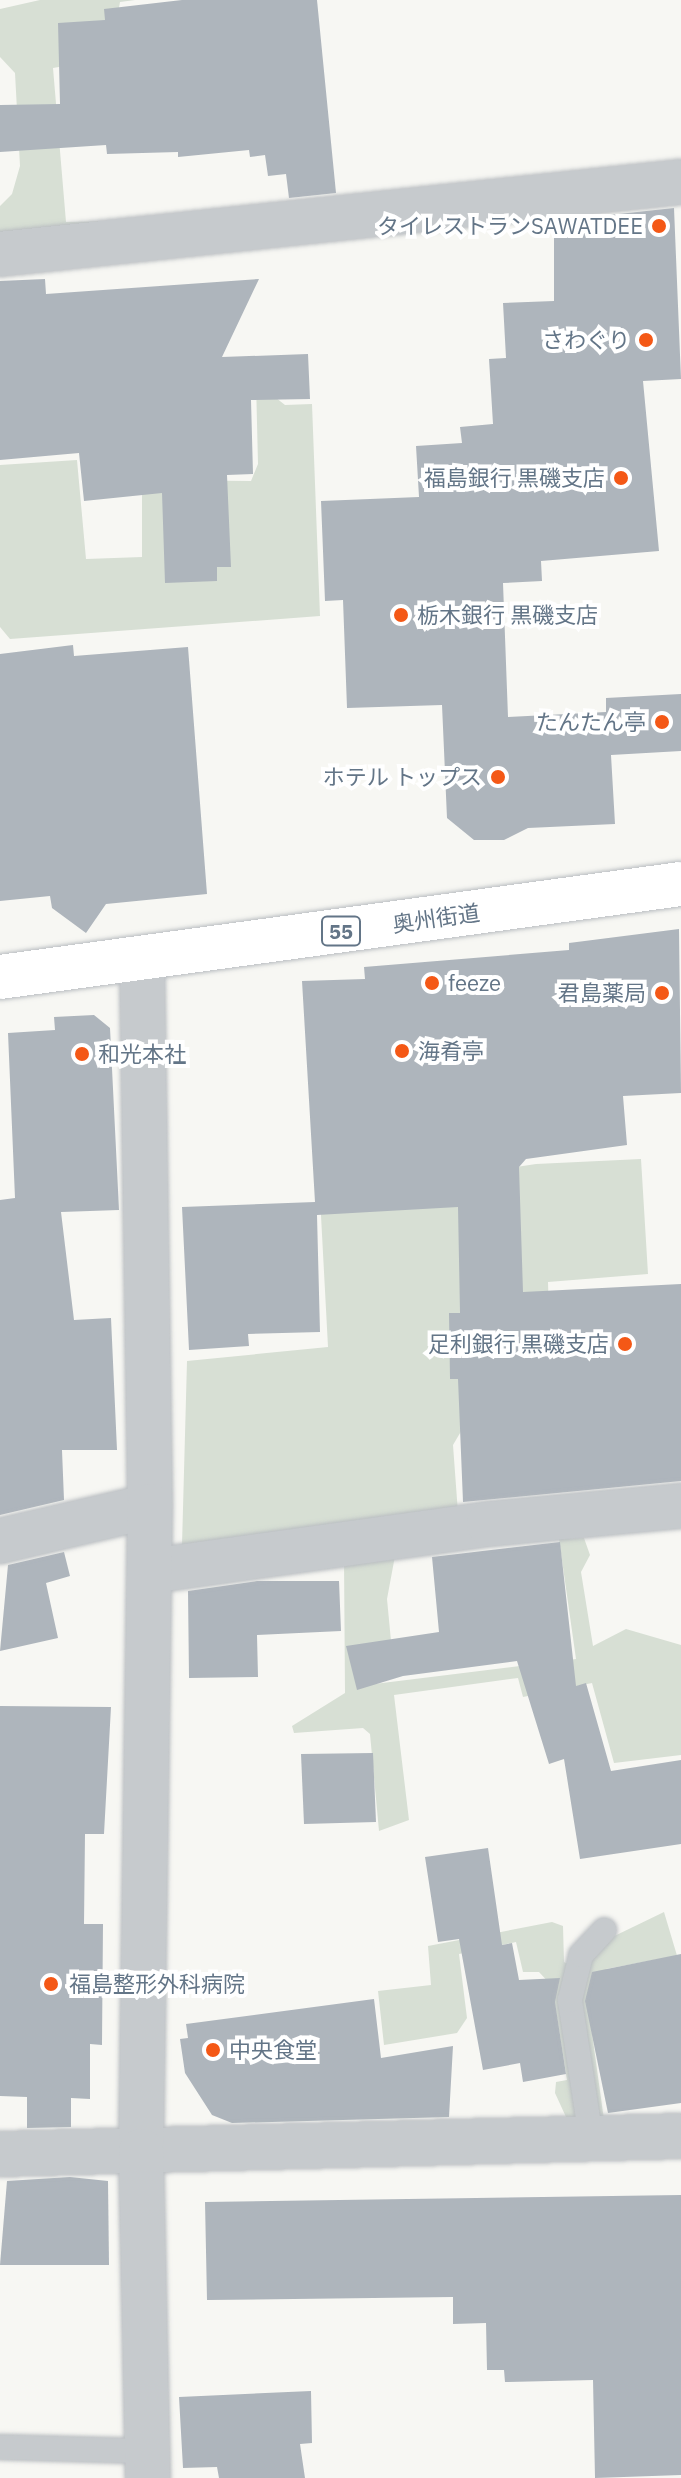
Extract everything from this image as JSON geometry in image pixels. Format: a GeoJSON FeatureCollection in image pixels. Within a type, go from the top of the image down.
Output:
{"type":"FeatureCollection","features":[{"type":"Feature","properties":{"kind":"main road","name":"奥州街道"},"geometry":{"type":"LineString","coordinates":[[0,977],[681,884]]}},
{"type":"Feature","properties":{"kind":"street"},"geometry":{"type":"LineString","coordinates":[[0,254],[681,182]]}},
{"type":"Feature","properties":{"kind":"street"},"geometry":{"type":"LineString","coordinates":[[142,958],[150,1506],[141,2151],[147,2464]]}},
{"type":"Feature","properties":{"kind":"street"},"geometry":{"type":"LineString","coordinates":[[0,1541],[150,1506]]}},
{"type":"Feature","properties":{"kind":"street"},"geometry":{"type":"LineString","coordinates":[[150,1571],[489,1524],[681,1506]]}},
{"type":"Feature","properties":{"kind":"street"},"geometry":{"type":"LineString","coordinates":[[0,2154],[681,2136]]}},
{"type":"Feature","properties":{"kind":"lane"},"geometry":{"type":"LineString","coordinates":[[591,2138],[570,2000],[581,1955],[604,1930]]}},
{"type":"Feature","properties":{"kind":"lane"},"geometry":{"type":"LineString","coordinates":[[0,2447],[147,2464]]}},
{"type":"Feature","properties":{"kind":"shaded area"},"geometry":{"type":"Polygon","coordinates":[[[40,0],[135,0],[120,2],[110,58],[53,68],[66,222],[124,221],[0,247],[0,206],[12,194],[20,166],[15,73],[0,57],[0,9],[40,0]]]}},
{"type":"Feature","properties":{"kind":"shaded area"},"geometry":{"type":"Polygon","coordinates":[[[256,382],[285,405],[312,404],[320,616],[10,639],[0,627],[0,465],[77,460],[86,559],[142,557],[142,480],[251,481],[258,464],[256,382]]]}},
{"type":"Feature","properties":{"kind":"shaded area"},"geometry":{"type":"Polygon","coordinates":[[[641,1159],[648,1274],[548,1282],[552,1421],[463,1428],[453,1445],[458,1513],[182,1545],[187,1361],[328,1347],[320,1197],[536,1164],[641,1159]]]}},
{"type":"Feature","properties":{"kind":"shaded area"},"geometry":{"type":"Polygon","coordinates":[[[584,1538],[590,1555],[581,1572],[593,1646],[626,1629],[681,1645],[681,1755],[614,1763],[592,1683],[523,1697],[518,1678],[394,1695],[409,1820],[379,1831],[370,1734],[363,1728],[294,1733],[292,1726],[345,1693],[344,1560],[395,1556],[387,1599],[391,1641],[358,1686],[576,1659],[559,1539],[584,1538]]]}},
{"type":"Feature","properties":{"kind":"shaded area"},"geometry":{"type":"Polygon","coordinates":[[[664,1912],[681,1969],[591,2026],[604,2120],[571,2124],[566,2117],[555,2093],[556,2082],[567,2080],[552,1986],[539,1972],[523,1972],[516,1942],[459,1954],[467,2018],[457,2033],[384,2045],[378,1991],[431,1985],[428,1946],[552,1922],[563,1926],[564,1962],[580,1971],[602,1942],[664,1912]],[[659,1959],[606,1969],[614,2006],[659,1959]]]}},
{"type":"Feature","properties":{"kind":"building"},"geometry":{"type":"Polygon","coordinates":[[[182,0],[317,0],[336,193],[289,198],[286,174],[268,176],[265,155],[250,157],[249,150],[178,157],[178,152],[107,154],[106,145],[0,152],[0,105],[60,104],[58,23],[105,20],[104,9],[182,0]]]}},
{"type":"Feature","properties":{"kind":"building"},"geometry":{"type":"Polygon","coordinates":[[[674,208],[681,379],[643,381],[659,551],[541,561],[542,581],[503,583],[508,717],[606,712],[606,698],[681,694],[681,751],[611,755],[615,824],[528,828],[504,840],[474,840],[447,818],[442,705],[347,708],[343,600],[325,601],[321,501],[419,497],[416,446],[462,443],[460,427],[493,424],[489,359],[506,358],[503,303],[554,301],[554,221],[674,208]]]}},
{"type":"Feature","properties":{"kind":"building"},"geometry":{"type":"Polygon","coordinates":[[[45,279],[46,294],[259,279],[222,357],[308,354],[310,399],[251,400],[253,474],[227,475],[231,567],[217,567],[217,581],[165,583],[162,493],[84,501],[79,453],[0,460],[0,281],[45,279]]]}},
{"type":"Feature","properties":{"kind":"building"},"geometry":{"type":"Polygon","coordinates":[[[73,645],[74,656],[188,647],[207,894],[106,904],[86,933],[52,908],[50,896],[0,901],[0,654],[73,645]]]}},
{"type":"Feature","properties":{"kind":"building"},"geometry":{"type":"Polygon","coordinates":[[[679,929],[681,1093],[623,1096],[627,1145],[526,1159],[519,1167],[523,1292],[681,1284],[681,1481],[463,1502],[458,1379],[450,1379],[449,1313],[460,1313],[458,1207],[317,1215],[320,1332],[248,1334],[249,1346],[189,1350],[182,1207],[315,1202],[302,981],[365,979],[364,967],[569,950],[569,943],[679,929]]]}},
{"type":"Feature","properties":{"kind":"building"},"geometry":{"type":"Polygon","coordinates":[[[94,1015],[110,1028],[119,1210],[61,1212],[74,1320],[111,1318],[117,1450],[62,1450],[64,1500],[0,1515],[0,1200],[15,1198],[8,1033],[55,1030],[54,1017],[94,1015]]]}},
{"type":"Feature","properties":{"kind":"building"},"geometry":{"type":"Polygon","coordinates":[[[560,1542],[576,1686],[586,1683],[611,1771],[681,1760],[681,1844],[580,1859],[564,1759],[549,1764],[517,1661],[403,1676],[357,1690],[346,1646],[439,1632],[432,1557],[560,1542]]]}},
{"type":"Feature","properties":{"kind":"building"},"geometry":{"type":"Polygon","coordinates":[[[64,1552],[70,1576],[46,1583],[58,1638],[0,1651],[8,1565],[64,1552]]]}},
{"type":"Feature","properties":{"kind":"building"},"geometry":{"type":"Polygon","coordinates":[[[257,1581],[339,1581],[341,1631],[257,1635],[258,1677],[189,1678],[188,1591],[257,1581]]]}},
{"type":"Feature","properties":{"kind":"building","name":"福島整形外科病院"},"geometry":{"type":"Polygon","coordinates":[[[0,1706],[111,1707],[104,1834],[85,1834],[84,1924],[103,1924],[102,2045],[90,2044],[90,2099],[71,2098],[71,2127],[27,2128],[27,2097],[0,2096],[0,1706]]]}},
{"type":"Feature","properties":{"kind":"building"},"geometry":{"type":"Polygon","coordinates":[[[373,1753],[376,1822],[304,1824],[301,1754],[373,1753]]]}},
{"type":"Feature","properties":{"kind":"building"},"geometry":{"type":"Polygon","coordinates":[[[488,1848],[502,1945],[512,1943],[519,1980],[560,1978],[555,2002],[566,2074],[523,2082],[520,2063],[483,2070],[459,1939],[438,1942],[425,1857],[488,1848]]]}},
{"type":"Feature","properties":{"kind":"building"},"geometry":{"type":"Polygon","coordinates":[[[681,1954],[681,2103],[608,2113],[585,2001],[592,1972],[681,1954]]]}},
{"type":"Feature","properties":{"kind":"building"},"geometry":{"type":"Polygon","coordinates":[[[374,1999],[381,2058],[453,2046],[449,2117],[232,2123],[212,2115],[185,2073],[180,2039],[188,2038],[186,2024],[374,1999]]]}},
{"type":"Feature","properties":{"kind":"building"},"geometry":{"type":"Polygon","coordinates":[[[70,2177],[108,2181],[109,2265],[0,2265],[7,2181],[70,2177]]]}},
{"type":"Feature","properties":{"kind":"building"},"geometry":{"type":"Polygon","coordinates":[[[681,2195],[681,2475],[595,2478],[593,2380],[505,2382],[504,2370],[487,2370],[486,2323],[453,2324],[453,2297],[207,2300],[205,2202],[681,2195]]]}},
{"type":"Feature","properties":{"kind":"building"},"geometry":{"type":"Polygon","coordinates":[[[311,2391],[312,2443],[300,2444],[305,2478],[219,2478],[217,2467],[183,2468],[179,2397],[311,2391]]]}},
{"type":"Feature","properties":{"kind":"place","name":"タイレストランSAWATDEE"},"geometry":{"type":"Point","coordinates":[659,226]}},
{"type":"Feature","properties":{"kind":"place","name":"さわぐり"},"geometry":{"type":"Point","coordinates":[646,340]}},
{"type":"Feature","properties":{"kind":"place","name":"福島銀行 黒磯支店"},"geometry":{"type":"Point","coordinates":[621,478]}},
{"type":"Feature","properties":{"kind":"place","name":"栃木銀行 黒磯支店"},"geometry":{"type":"Point","coordinates":[401,615]}},
{"type":"Feature","properties":{"kind":"place","name":"たんたん亭"},"geometry":{"type":"Point","coordinates":[662,722]}},
{"type":"Feature","properties":{"kind":"place","name":"ホテル トップス"},"geometry":{"type":"Point","coordinates":[498,777]}},
{"type":"Feature","properties":{"kind":"place","name":"feeze"},"geometry":{"type":"Point","coordinates":[432,983]}},
{"type":"Feature","properties":{"kind":"place","name":"君島薬局"},"geometry":{"type":"Point","coordinates":[662,993]}},
{"type":"Feature","properties":{"kind":"place","name":"海肴亭"},"geometry":{"type":"Point","coordinates":[402,1051]}},
{"type":"Feature","properties":{"kind":"place","name":"和光本社"},"geometry":{"type":"Point","coordinates":[82,1054]}},
{"type":"Feature","properties":{"kind":"place","name":"足利銀行 黒磯支店"},"geometry":{"type":"Point","coordinates":[625,1344]}},
{"type":"Feature","properties":{"kind":"place","name":"福島整形外科病院"},"geometry":{"type":"Point","coordinates":[51,1984]}},
{"type":"Feature","properties":{"kind":"place","name":"中央食堂"},"geometry":{"type":"Point","coordinates":[213,2050]}}]}
